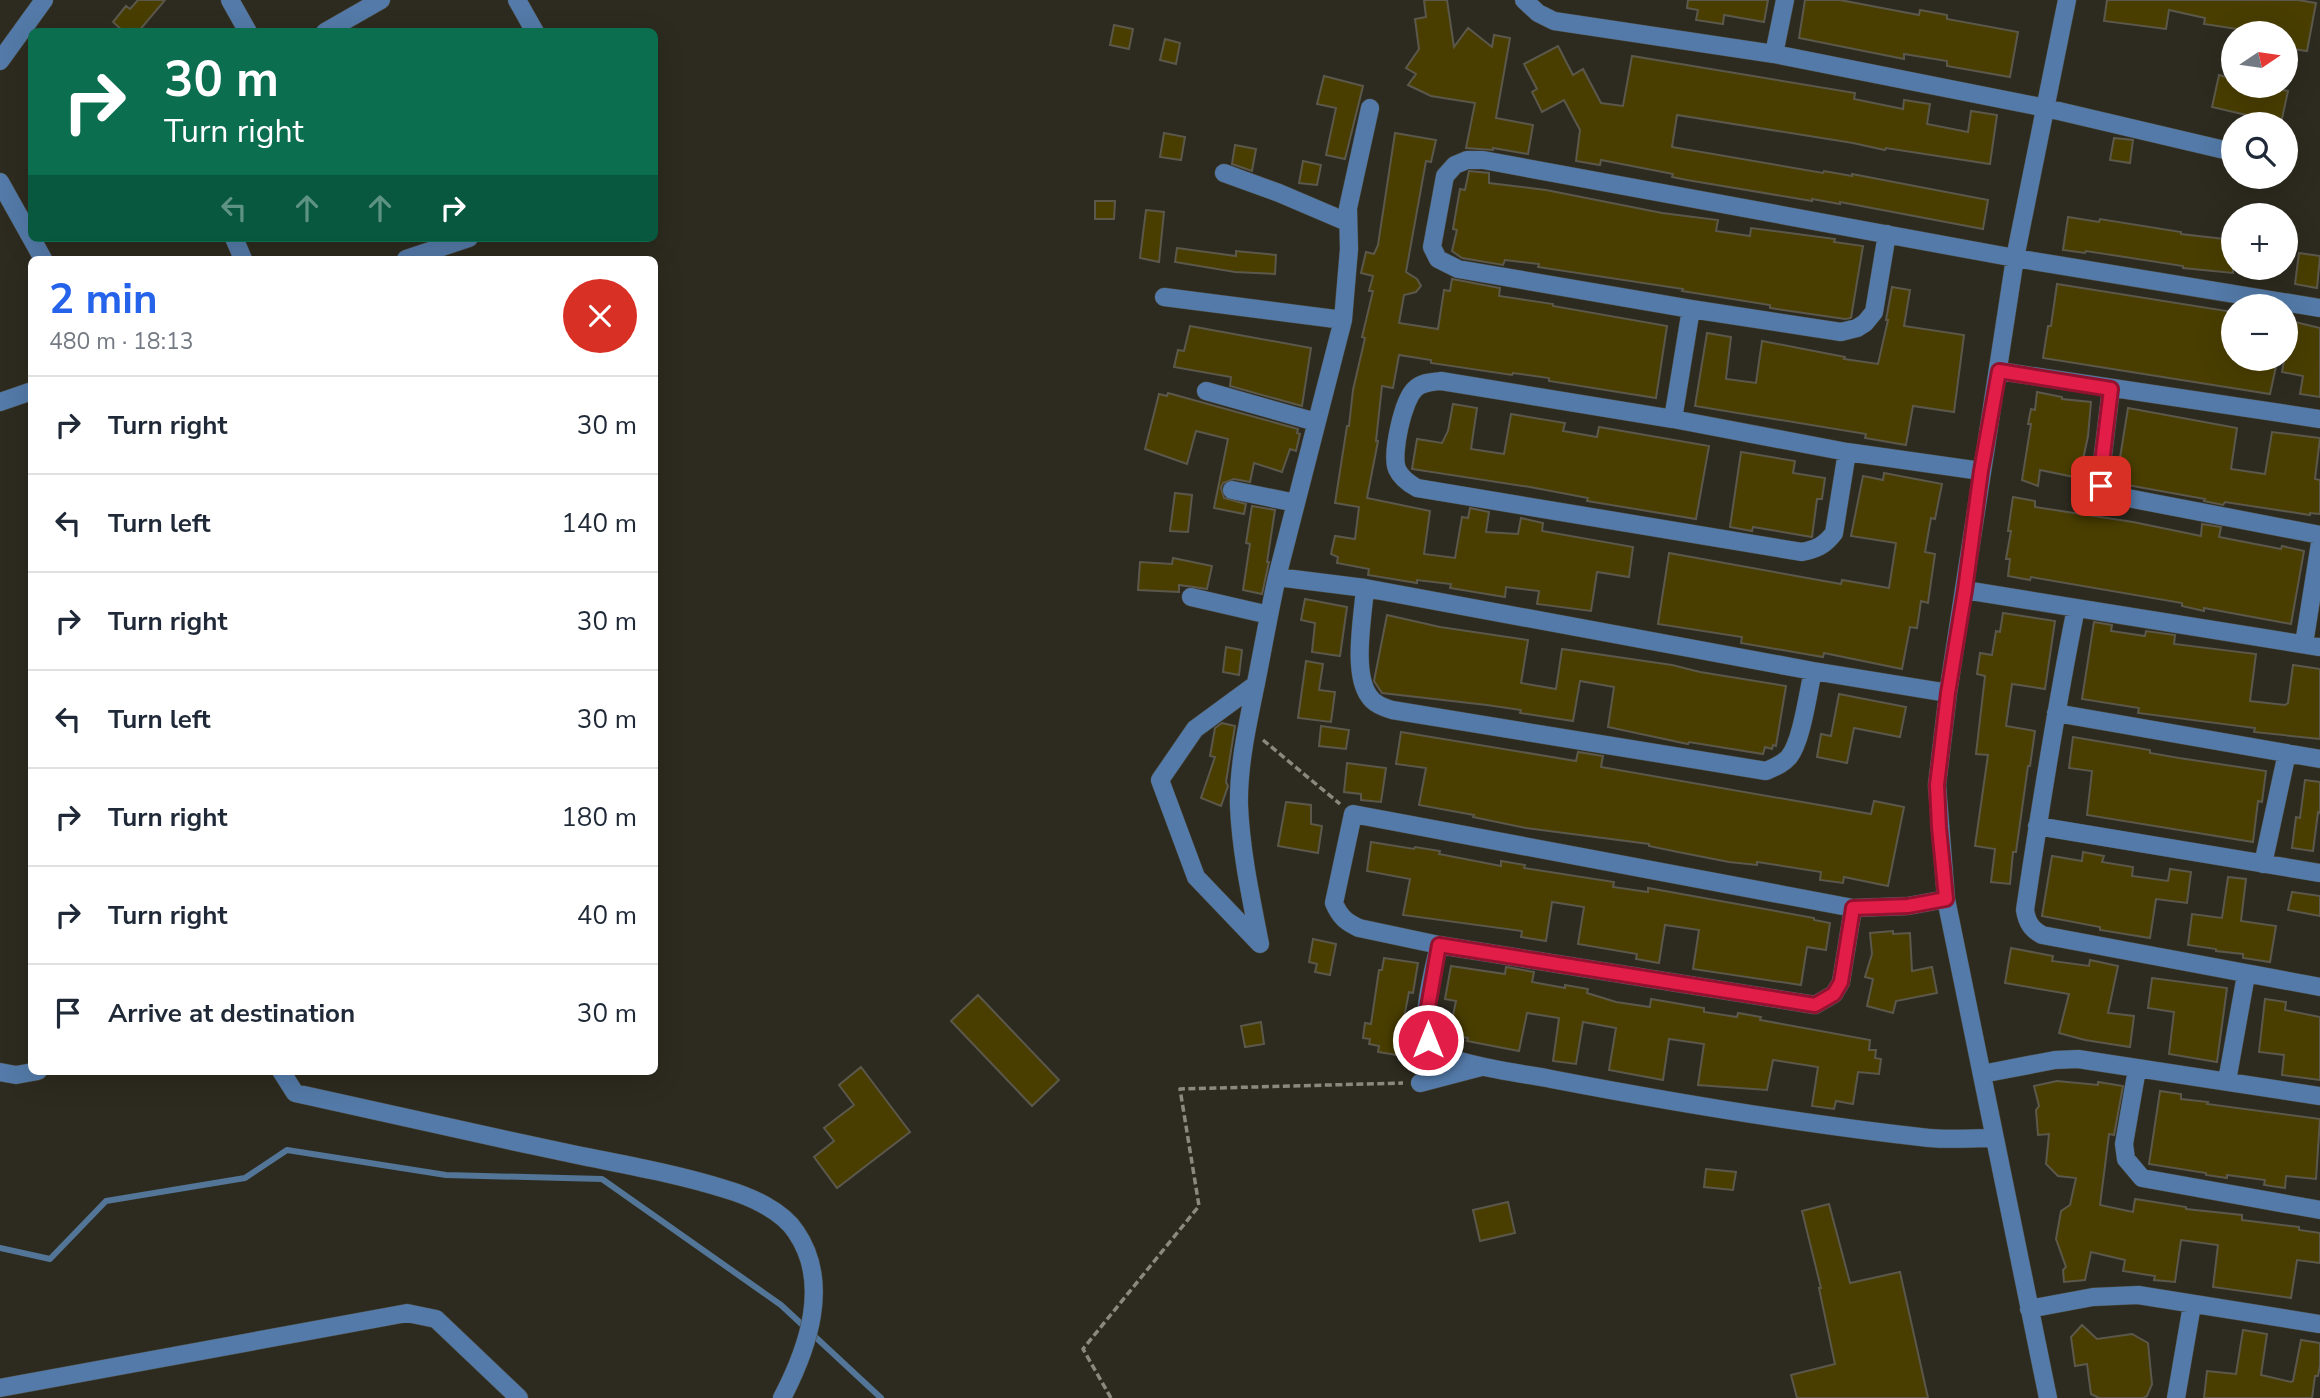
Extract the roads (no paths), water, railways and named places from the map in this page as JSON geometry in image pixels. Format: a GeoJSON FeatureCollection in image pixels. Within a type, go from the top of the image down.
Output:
{"type":"FeatureCollection","features":[{"type":"Feature","properties":{"kind":"street"},"geometry":{"type":"LineString","coordinates":[[0,61],[44,0]]}},
{"type":"Feature","properties":{"kind":"street"},"geometry":{"type":"LineString","coordinates":[[230,0],[246,28]]}},
{"type":"Feature","properties":{"kind":"street"},"geometry":{"type":"LineString","coordinates":[[332,28],[381,0]]}},
{"type":"Feature","properties":{"kind":"street"},"geometry":{"type":"LineString","coordinates":[[517,0],[533,28]]}},
{"type":"Feature","properties":{"kind":"street"},"geometry":{"type":"LineString","coordinates":[[1524,0],[1538,13],[1554,21],[1774,54],[2046,108],[2221,149]]}},
{"type":"Feature","properties":{"kind":"street"},"geometry":{"type":"LineString","coordinates":[[1774,54],[1785,0]]}},
{"type":"Feature","properties":{"kind":"street"},"geometry":{"type":"LineString","coordinates":[[2048,1398],[1946,899],[1937,785],[1948,693],[2015,258],[2067,0]]}},
{"type":"Feature","properties":{"kind":"street"},"geometry":{"type":"LineString","coordinates":[[1255,685],[1195,729],[1160,780],[1196,877],[1259,944],[1242,846],[1239,802],[1246,729],[1277,578],[1343,320],[1349,249],[1347,222],[1370,108]]}},
{"type":"Feature","properties":{"kind":"street"},"geometry":{"type":"LineString","coordinates":[[1887,234],[1874,312],[1857,328],[1841,332],[1458,269],[1438,259],[1432,247],[1445,176],[1455,164],[1467,160],[1483,160],[1887,234],[2015,258],[2320,308]]}},
{"type":"Feature","properties":{"kind":"street"},"geometry":{"type":"LineString","coordinates":[[1224,173],[1347,222]]}},
{"type":"Feature","properties":{"kind":"street"},"geometry":{"type":"LineString","coordinates":[[0,182],[28,232]]}},
{"type":"Feature","properties":{"kind":"street"},"geometry":{"type":"LineString","coordinates":[[416,256],[457,242]]}},
{"type":"Feature","properties":{"kind":"street"},"geometry":{"type":"LineString","coordinates":[[1164,297],[1343,320]]}},
{"type":"Feature","properties":{"kind":"street"},"geometry":{"type":"LineString","coordinates":[[1673,419],[1691,309]]}},
{"type":"Feature","properties":{"kind":"street"},"geometry":{"type":"LineString","coordinates":[[1999,371],[2320,419]]}},
{"type":"Feature","properties":{"kind":"street"},"geometry":{"type":"LineString","coordinates":[[1847,452],[1834,533],[1826,544],[1816,550],[1802,552],[1417,488],[1405,481],[1398,471],[1394,457],[1406,402],[1415,389],[1427,382],[1441,381],[1673,419],[1847,452],[1981,471]]}},
{"type":"Feature","properties":{"kind":"street"},"geometry":{"type":"LineString","coordinates":[[2111,389],[2100,479],[2107,495],[2320,535]]}},
{"type":"Feature","properties":{"kind":"street"},"geometry":{"type":"LineString","coordinates":[[1206,391],[1316,422]]}},
{"type":"Feature","properties":{"kind":"street"},"geometry":{"type":"LineString","coordinates":[[0,402],[28,392]]}},
{"type":"Feature","properties":{"kind":"street"},"geometry":{"type":"LineString","coordinates":[[1232,490],[1296,503]]}},
{"type":"Feature","properties":{"kind":"street"},"geometry":{"type":"LineString","coordinates":[[1965,590],[2312,646],[2320,543]]}},
{"type":"Feature","properties":{"kind":"street"},"geometry":{"type":"LineString","coordinates":[[1277,578],[1365,588],[1813,671],[1948,693]]}},
{"type":"Feature","properties":{"kind":"street"},"geometry":{"type":"LineString","coordinates":[[1365,588],[1360,668],[1362,684],[1369,697],[1379,706],[1392,710],[1766,771],[1789,758],[1796,746],[1813,671]]}},
{"type":"Feature","properties":{"kind":"street"},"geometry":{"type":"LineString","coordinates":[[1191,597],[1269,615]]}},
{"type":"Feature","properties":{"kind":"street"},"geometry":{"type":"LineString","coordinates":[[2076,608],[2037,826],[2025,910],[2027,922],[2034,931],[2042,935],[2320,987]]}},
{"type":"Feature","properties":{"kind":"street"},"geometry":{"type":"LineString","coordinates":[[2056,712],[2320,759]]}},
{"type":"Feature","properties":{"kind":"street"},"geometry":{"type":"LineString","coordinates":[[2263,864],[2287,753]]}},
{"type":"Feature","properties":{"kind":"street"},"geometry":{"type":"LineString","coordinates":[[1853,908],[1841,982],[1834,994],[1815,1005],[1439,945],[1359,928],[1340,915],[1335,903],[1353,814],[1853,908],[1908,906],[1946,899]]}},
{"type":"Feature","properties":{"kind":"street"},"geometry":{"type":"LineString","coordinates":[[2037,826],[2320,873]]}},
{"type":"Feature","properties":{"kind":"street"},"geometry":{"type":"LineString","coordinates":[[1439,945],[1425,1024],[1428,1040],[1435,1050],[1447,1057],[1704,1108],[1933,1138],[1993,1138]]}},
{"type":"Feature","properties":{"kind":"street"},"geometry":{"type":"LineString","coordinates":[[2227,1081],[2246,975]]}},
{"type":"Feature","properties":{"kind":"street"},"geometry":{"type":"LineString","coordinates":[[1982,1074],[2078,1059],[2320,1096]]}},
{"type":"Feature","properties":{"kind":"street"},"geometry":{"type":"LineString","coordinates":[[1420,1083],[1484,1066]]}},
{"type":"Feature","properties":{"kind":"street"},"geometry":{"type":"LineString","coordinates":[[2137,1069],[2124,1144],[2126,1160],[2142,1178],[2320,1210]]}},
{"type":"Feature","properties":{"kind":"street"},"geometry":{"type":"LineString","coordinates":[[0,1072],[28,1072]]}},
{"type":"Feature","properties":{"kind":"street"},"geometry":{"type":"LineString","coordinates":[[284,1075],[295,1093],[727,1189],[777,1212],[796,1230],[807,1251],[813,1271],[815,1293],[804,1346],[794,1376],[782,1398]]}},
{"type":"Feature","properties":{"kind":"street"},"geometry":{"type":"LineString","coordinates":[[2029,1309],[2093,1297],[2138,1295],[2192,1306],[2320,1324]]}},
{"type":"Feature","properties":{"kind":"street"},"geometry":{"type":"LineString","coordinates":[[2176,1398],[2192,1306]]}},
{"type":"Feature","properties":{"kind":"street"},"geometry":{"type":"LineString","coordinates":[[0,1388],[407,1313],[436,1319],[519,1398]]}},
{"type":"Feature","properties":{"kind":"waterway"},"geometry":{"type":"LineString","coordinates":[[0,1248],[50,1259],[106,1201],[245,1178],[287,1150],[446,1175],[602,1179],[781,1305],[881,1398]]}}]}
